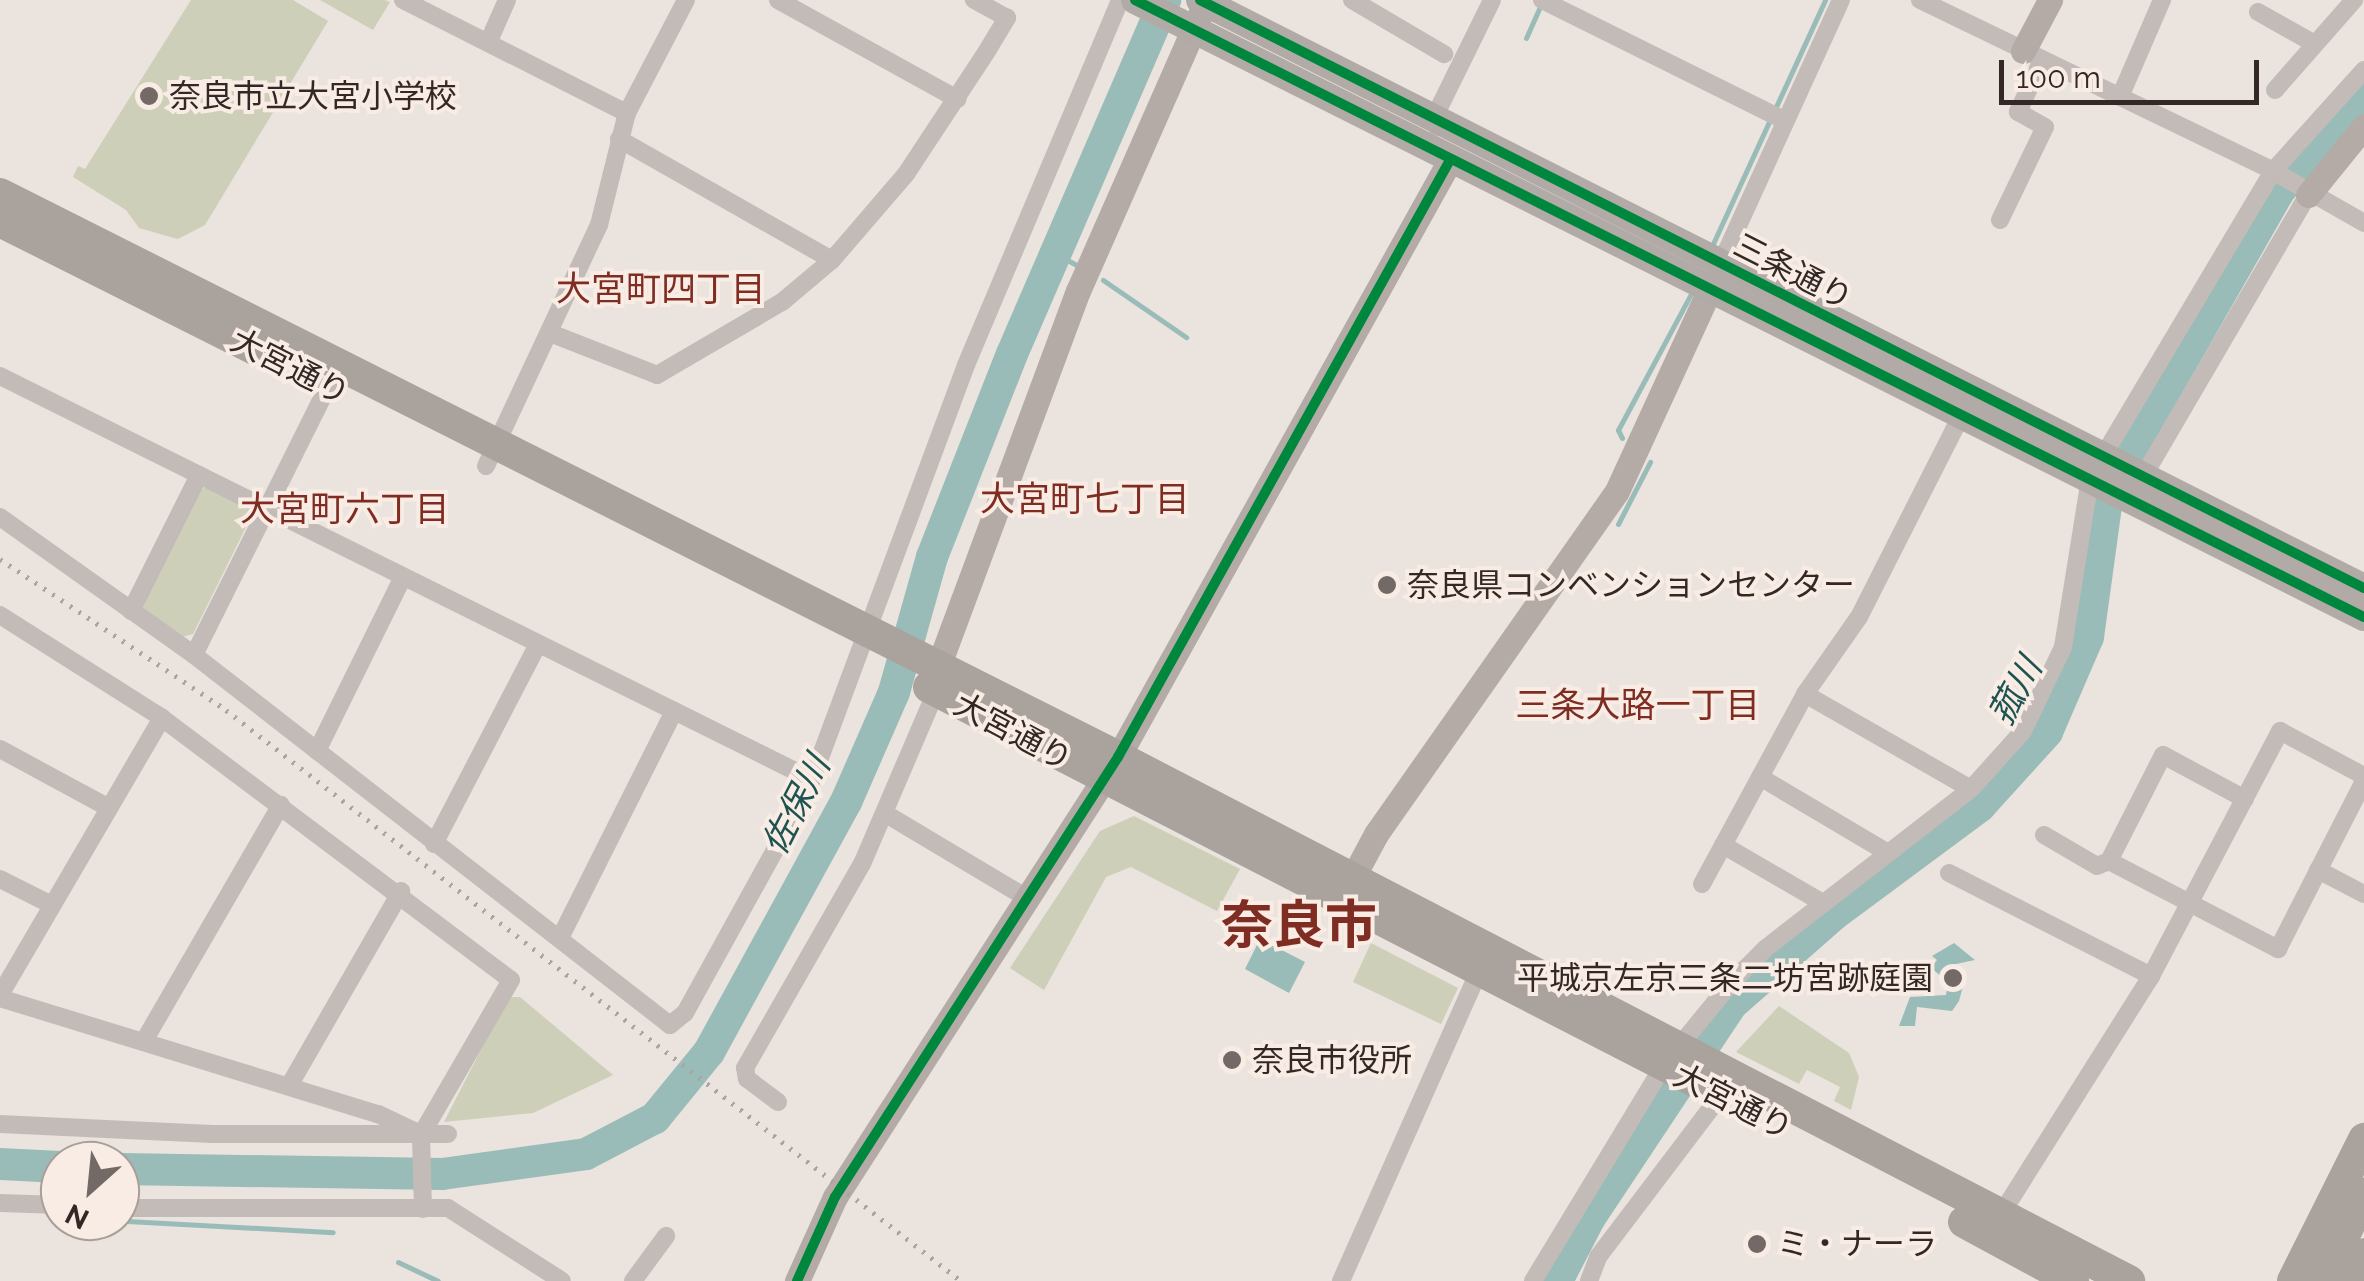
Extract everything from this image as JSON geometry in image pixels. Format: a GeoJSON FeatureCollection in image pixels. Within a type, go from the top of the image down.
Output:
{"type":"FeatureCollection","features":[{"type":"Feature","properties":{"kind":"highway","name":"大宮通り"},"geometry":{"type":"LineString","coordinates":[[0,194],[491,456],[934,677],[1673,1058],[2073,1281]]}},
{"type":"Feature","properties":{"kind":"highway","name":"大宮通り"},"geometry":{"type":"LineString","coordinates":[[0,222],[328,386],[491,456]]}},
{"type":"Feature","properties":{"kind":"highway","name":"大宮通り"},"geometry":{"type":"LineString","coordinates":[[1111,768],[1352,878],[1484,959]]}},
{"type":"Feature","properties":{"kind":"highway","name":"大宮通り"},"geometry":{"type":"LineString","coordinates":[[1712,1082],[2000,1216],[2129,1281]]}},
{"type":"Feature","properties":{"kind":"highway"},"geometry":{"type":"LineString","coordinates":[[2292,1281],[2364,1139]]}},
{"type":"Feature","properties":{"kind":"highway"},"geometry":{"type":"LineString","coordinates":[[2322,1281],[2364,1194]]}},
{"type":"Feature","properties":{"kind":"highway"},"geometry":{"type":"LineString","coordinates":[[2350,1281],[2364,1254]]}},
{"type":"Feature","properties":{"kind":"main road","name":"三条通り"},"geometry":{"type":"LineString","coordinates":[[1135,0],[1199,10],[1434,118],[1961,416],[2135,483],[2364,588]]}},
{"type":"Feature","properties":{"kind":"main road","name":"三条通り"},"geometry":{"type":"LineString","coordinates":[[1199,10],[1450,160],[1716,275],[2100,470]]}},
{"type":"Feature","properties":{"kind":"main road","name":"三条通り"},"geometry":{"type":"LineString","coordinates":[[2135,483],[2364,617]]}},
{"type":"Feature","properties":{"kind":"street"},"geometry":{"type":"LineString","coordinates":[[403,0],[628,114]]}},
{"type":"Feature","properties":{"kind":"street"},"geometry":{"type":"LineString","coordinates":[[488,42],[507,0]]}},
{"type":"Feature","properties":{"kind":"street"},"geometry":{"type":"LineString","coordinates":[[491,456],[599,225],[628,114],[686,0]]}},
{"type":"Feature","properties":{"kind":"street"},"geometry":{"type":"LineString","coordinates":[[778,0],[957,99]]}},
{"type":"Feature","properties":{"kind":"street"},"geometry":{"type":"LineString","coordinates":[[550,333],[656,375],[782,302],[832,260],[906,174],[957,99],[1007,18],[974,0]]}},
{"type":"Feature","properties":{"kind":"street"},"geometry":{"type":"LineString","coordinates":[[0,516],[194,655],[670,1026],[685,1013],[810,779],[869,645],[966,366],[1120,0]]}},
{"type":"Feature","properties":{"kind":"street"},"geometry":{"type":"LineString","coordinates":[[1352,0],[1444,54]]}},
{"type":"Feature","properties":{"kind":"street"},"geometry":{"type":"LineString","coordinates":[[797,1281],[836,1196],[1111,768],[1450,160],[1434,118],[1492,0]]}},
{"type":"Feature","properties":{"kind":"street"},"geometry":{"type":"LineString","coordinates":[[1542,0],[1782,120]]}},
{"type":"Feature","properties":{"kind":"street"},"geometry":{"type":"LineString","coordinates":[[1352,878],[1376,834],[1617,491],[1782,120],[1841,0]]}},
{"type":"Feature","properties":{"kind":"street"},"geometry":{"type":"LineString","coordinates":[[2000,220],[2045,127],[2018,112],[2050,0]]}},
{"type":"Feature","properties":{"kind":"street"},"geometry":{"type":"LineString","coordinates":[[2120,97],[2162,0]]}},
{"type":"Feature","properties":{"kind":"street"},"geometry":{"type":"LineString","coordinates":[[2275,90],[2354,0]]}},
{"type":"Feature","properties":{"kind":"street"},"geometry":{"type":"LineString","coordinates":[[1932,2],[2033,56],[2273,172],[2307,195],[2364,223]]}},
{"type":"Feature","properties":{"kind":"street"},"geometry":{"type":"LineString","coordinates":[[778,1102],[747,1078],[745,1068],[886,814],[1078,291],[1199,10]]}},
{"type":"Feature","properties":{"kind":"street"},"geometry":{"type":"LineString","coordinates":[[2258,12],[2315,44]]}},
{"type":"Feature","properties":{"kind":"street"},"geometry":{"type":"LineString","coordinates":[[1533,1281],[1673,1058],[1766,948],[1971,789],[2023,731],[2063,646],[2100,470],[2273,172],[2364,70]]}},
{"type":"Feature","properties":{"kind":"street"},"geometry":{"type":"LineString","coordinates":[[2135,483],[2307,195],[2364,126]]}},
{"type":"Feature","properties":{"kind":"street"},"geometry":{"type":"LineString","coordinates":[[619,138],[832,260]]}},
{"type":"Feature","properties":{"kind":"street"},"geometry":{"type":"LineString","coordinates":[[0,376],[810,779]]}},
{"type":"Feature","properties":{"kind":"street"},"geometry":{"type":"LineString","coordinates":[[194,655],[328,386]]}},
{"type":"Feature","properties":{"kind":"street"},"geometry":{"type":"LineString","coordinates":[[1702,884],[1806,694],[1859,617],[1961,416]]}},
{"type":"Feature","properties":{"kind":"street"},"geometry":{"type":"LineString","coordinates":[[131,611],[199,474]]}},
{"type":"Feature","properties":{"kind":"street"},"geometry":{"type":"LineString","coordinates":[[318,751],[403,577]]}},
{"type":"Feature","properties":{"kind":"street"},"geometry":{"type":"LineString","coordinates":[[0,615],[162,718],[401,892],[511,980],[421,1138],[422,1206]]}},
{"type":"Feature","properties":{"kind":"street"},"geometry":{"type":"LineString","coordinates":[[434,844],[538,644]]}},
{"type":"Feature","properties":{"kind":"street"},"geometry":{"type":"LineString","coordinates":[[1806,694],[1971,789]]}},
{"type":"Feature","properties":{"kind":"street"},"geometry":{"type":"LineString","coordinates":[[560,938],[674,712]]}},
{"type":"Feature","properties":{"kind":"street"},"geometry":{"type":"LineString","coordinates":[[162,718],[0,996],[288,1086],[421,1138]]}},
{"type":"Feature","properties":{"kind":"street"},"geometry":{"type":"LineString","coordinates":[[2000,1216],[2151,976],[2190,905],[2280,730],[2364,778],[2278,949],[2190,905],[2108,861]]}},
{"type":"Feature","properties":{"kind":"street"},"geometry":{"type":"LineString","coordinates":[[0,749],[109,808]]}},
{"type":"Feature","properties":{"kind":"street"},"geometry":{"type":"LineString","coordinates":[[2044,834],[2097,866],[2108,861],[2163,755],[2245,799]]}},
{"type":"Feature","properties":{"kind":"street"},"geometry":{"type":"LineString","coordinates":[[1760,777],[1888,853]]}},
{"type":"Feature","properties":{"kind":"street"},"geometry":{"type":"LineString","coordinates":[[144,1041],[282,804]]}},
{"type":"Feature","properties":{"kind":"street"},"geometry":{"type":"LineString","coordinates":[[886,814],[1026,898]]}},
{"type":"Feature","properties":{"kind":"street"},"geometry":{"type":"LineString","coordinates":[[1723,845],[1823,903]]}},
{"type":"Feature","properties":{"kind":"street"},"geometry":{"type":"LineString","coordinates":[[2318,870],[2364,894]]}},
{"type":"Feature","properties":{"kind":"street"},"geometry":{"type":"LineString","coordinates":[[1948,873],[2151,976]]}},
{"type":"Feature","properties":{"kind":"street"},"geometry":{"type":"LineString","coordinates":[[0,878],[52,905]]}},
{"type":"Feature","properties":{"kind":"street"},"geometry":{"type":"LineString","coordinates":[[288,1086],[401,892]]}},
{"type":"Feature","properties":{"kind":"street"},"geometry":{"type":"LineString","coordinates":[[1341,1281],[1484,959]]}},
{"type":"Feature","properties":{"kind":"street"},"geometry":{"type":"LineString","coordinates":[[1588,1281],[1598,1257],[1712,1082]]}},
{"type":"Feature","properties":{"kind":"street"},"geometry":{"type":"LineString","coordinates":[[0,1124],[421,1138],[448,1134]]}},
{"type":"Feature","properties":{"kind":"street"},"geometry":{"type":"LineString","coordinates":[[0,1202],[40,1204]]}},
{"type":"Feature","properties":{"kind":"street"},"geometry":{"type":"LineString","coordinates":[[140,1208],[422,1206],[470,1216],[562,1281]]}},
{"type":"Feature","properties":{"kind":"street"},"geometry":{"type":"LineString","coordinates":[[633,1281],[666,1236]]}},
{"type":"Feature","properties":{"kind":"green space"},"geometry":{"type":"Polygon","coordinates":[[[191,0],[293,0],[328,21],[205,225],[178,239],[139,228],[126,210],[73,177],[78,166],[85,169],[191,0]]]}},
{"type":"Feature","properties":{"kind":"green space"},"geometry":{"type":"Polygon","coordinates":[[[320,0],[385,0],[390,2],[373,30],[320,0]]]}},
{"type":"Feature","properties":{"kind":"green space"},"geometry":{"type":"Polygon","coordinates":[[[207,487],[248,507],[251,517],[193,634],[182,637],[143,611],[141,601],[196,491],[207,487]]]}},
{"type":"Feature","properties":{"kind":"green space"},"geometry":{"type":"Polygon","coordinates":[[[1134,816],[1240,869],[1217,911],[1131,867],[1106,877],[1044,990],[1010,968],[1100,831],[1134,816]]]}},
{"type":"Feature","properties":{"kind":"green space"},"geometry":{"type":"Polygon","coordinates":[[[1371,943],[1458,988],[1441,1024],[1353,982],[1371,943]]]}},
{"type":"Feature","properties":{"kind":"green space"},"geometry":{"type":"Polygon","coordinates":[[[508,997],[520,997],[613,1075],[533,1113],[444,1122],[508,997]]]}},
{"type":"Feature","properties":{"kind":"green space"},"geometry":{"type":"Polygon","coordinates":[[[1779,1006],[1849,1053],[1859,1077],[1851,1110],[1834,1101],[1840,1087],[1807,1070],[1799,1084],[1736,1052],[1779,1006]]]}},
{"type":"Feature","properties":{"kind":"water"},"geometry":{"type":"Polygon","coordinates":[[[1260,939],[1305,962],[1289,993],[1245,969],[1260,939]]]}},
{"type":"Feature","properties":{"kind":"water"},"geometry":{"type":"Polygon","coordinates":[[[1954,943],[1975,960],[1951,965],[1966,975],[1959,1001],[1952,1011],[1917,1007],[1915,1026],[1899,1026],[1910,997],[1946,995],[1948,982],[1931,968],[1937,960],[1932,956],[1954,943]]]}},
{"type":"Feature","properties":{"kind":"waterway","name":"佐保川"},"geometry":{"type":"LineString","coordinates":[[140,1169],[442,1174],[586,1154],[655,1118],[709,1052],[846,802],[894,692],[932,557],[1012,354],[1165,0]]}},
{"type":"Feature","properties":{"kind":"waterway"},"geometry":{"type":"LineString","coordinates":[[1711,248],[1825,0]]}},
{"type":"Feature","properties":{"kind":"waterway"},"geometry":{"type":"LineString","coordinates":[[1526,38],[1541,4]]}},
{"type":"Feature","properties":{"kind":"waterway","name":"菰川"},"geometry":{"type":"LineString","coordinates":[[1557,1281],[1589,1219],[1732,1004],[1832,916],[1980,806],[2047,732],[2088,637],[2108,491],[2280,190],[2364,94]]}},
{"type":"Feature","properties":{"kind":"waterway"},"geometry":{"type":"LineString","coordinates":[[1056,254],[1080,267]]}},
{"type":"Feature","properties":{"kind":"waterway"},"geometry":{"type":"LineString","coordinates":[[1103,280],[1186,337]]}},
{"type":"Feature","properties":{"kind":"waterway"},"geometry":{"type":"LineString","coordinates":[[1622,438],[1618,430],[1693,290]]}},
{"type":"Feature","properties":{"kind":"waterway"},"geometry":{"type":"LineString","coordinates":[[1618,524],[1650,462]]}},
{"type":"Feature","properties":{"kind":"waterway","name":"佐保川"},"geometry":{"type":"LineString","coordinates":[[0,1164],[40,1166]]}},
{"type":"Feature","properties":{"kind":"waterway"},"geometry":{"type":"LineString","coordinates":[[140,1222],[333,1232]]}},
{"type":"Feature","properties":{"kind":"waterway"},"geometry":{"type":"LineString","coordinates":[[398,1262],[438,1281]]}},
{"type":"Feature","properties":{"kind":"railway"},"geometry":{"type":"LineString","coordinates":[[0,559],[226,710],[961,1281]]}},
{"type":"Feature","properties":{"kind":"cycle path"},"geometry":{"type":"LineString","coordinates":[[1135,0],[2364,617]]}},
{"type":"Feature","properties":{"kind":"cycle path"},"geometry":{"type":"LineString","coordinates":[[1200,0],[2364,588]]}},
{"type":"Feature","properties":{"kind":"cycle path"},"geometry":{"type":"LineString","coordinates":[[797,1281],[835,1197],[1118,757],[1450,160]]}},
{"type":"Feature","properties":{"kind":"place","name":"奈良市立大宮小学校"},"geometry":{"type":"Point","coordinates":[149,96]}},
{"type":"Feature","properties":{"kind":"place","name":"奈良県コンベンションセンター"},"geometry":{"type":"Point","coordinates":[1387,585]}},
{"type":"Feature","properties":{"kind":"place","name":"平城京左京三条二坊宮跡庭園"},"geometry":{"type":"Point","coordinates":[1953,978]}},
{"type":"Feature","properties":{"kind":"place","name":"奈良市役所"},"geometry":{"type":"Point","coordinates":[1232,1060]}},
{"type":"Feature","properties":{"kind":"place","name":"ミ・ナーラ"},"geometry":{"type":"Point","coordinates":[1757,1244]}},
{"type":"Feature","properties":{"kind":"district","name":"大宮町四丁目"},"geometry":{"type":"Point","coordinates":[661,289]}},
{"type":"Feature","properties":{"kind":"district","name":"大宮町七丁目"},"geometry":{"type":"Point","coordinates":[1085,499]}},
{"type":"Feature","properties":{"kind":"district","name":"大宮町六丁目"},"geometry":{"type":"Point","coordinates":[345,509]}},
{"type":"Feature","properties":{"kind":"district","name":"三条大路一丁目"},"geometry":{"type":"Point","coordinates":[1638,705]}},
{"type":"Feature","properties":{"kind":"district","name":"奈良市"},"geometry":{"type":"Point","coordinates":[1299,925]}}]}
